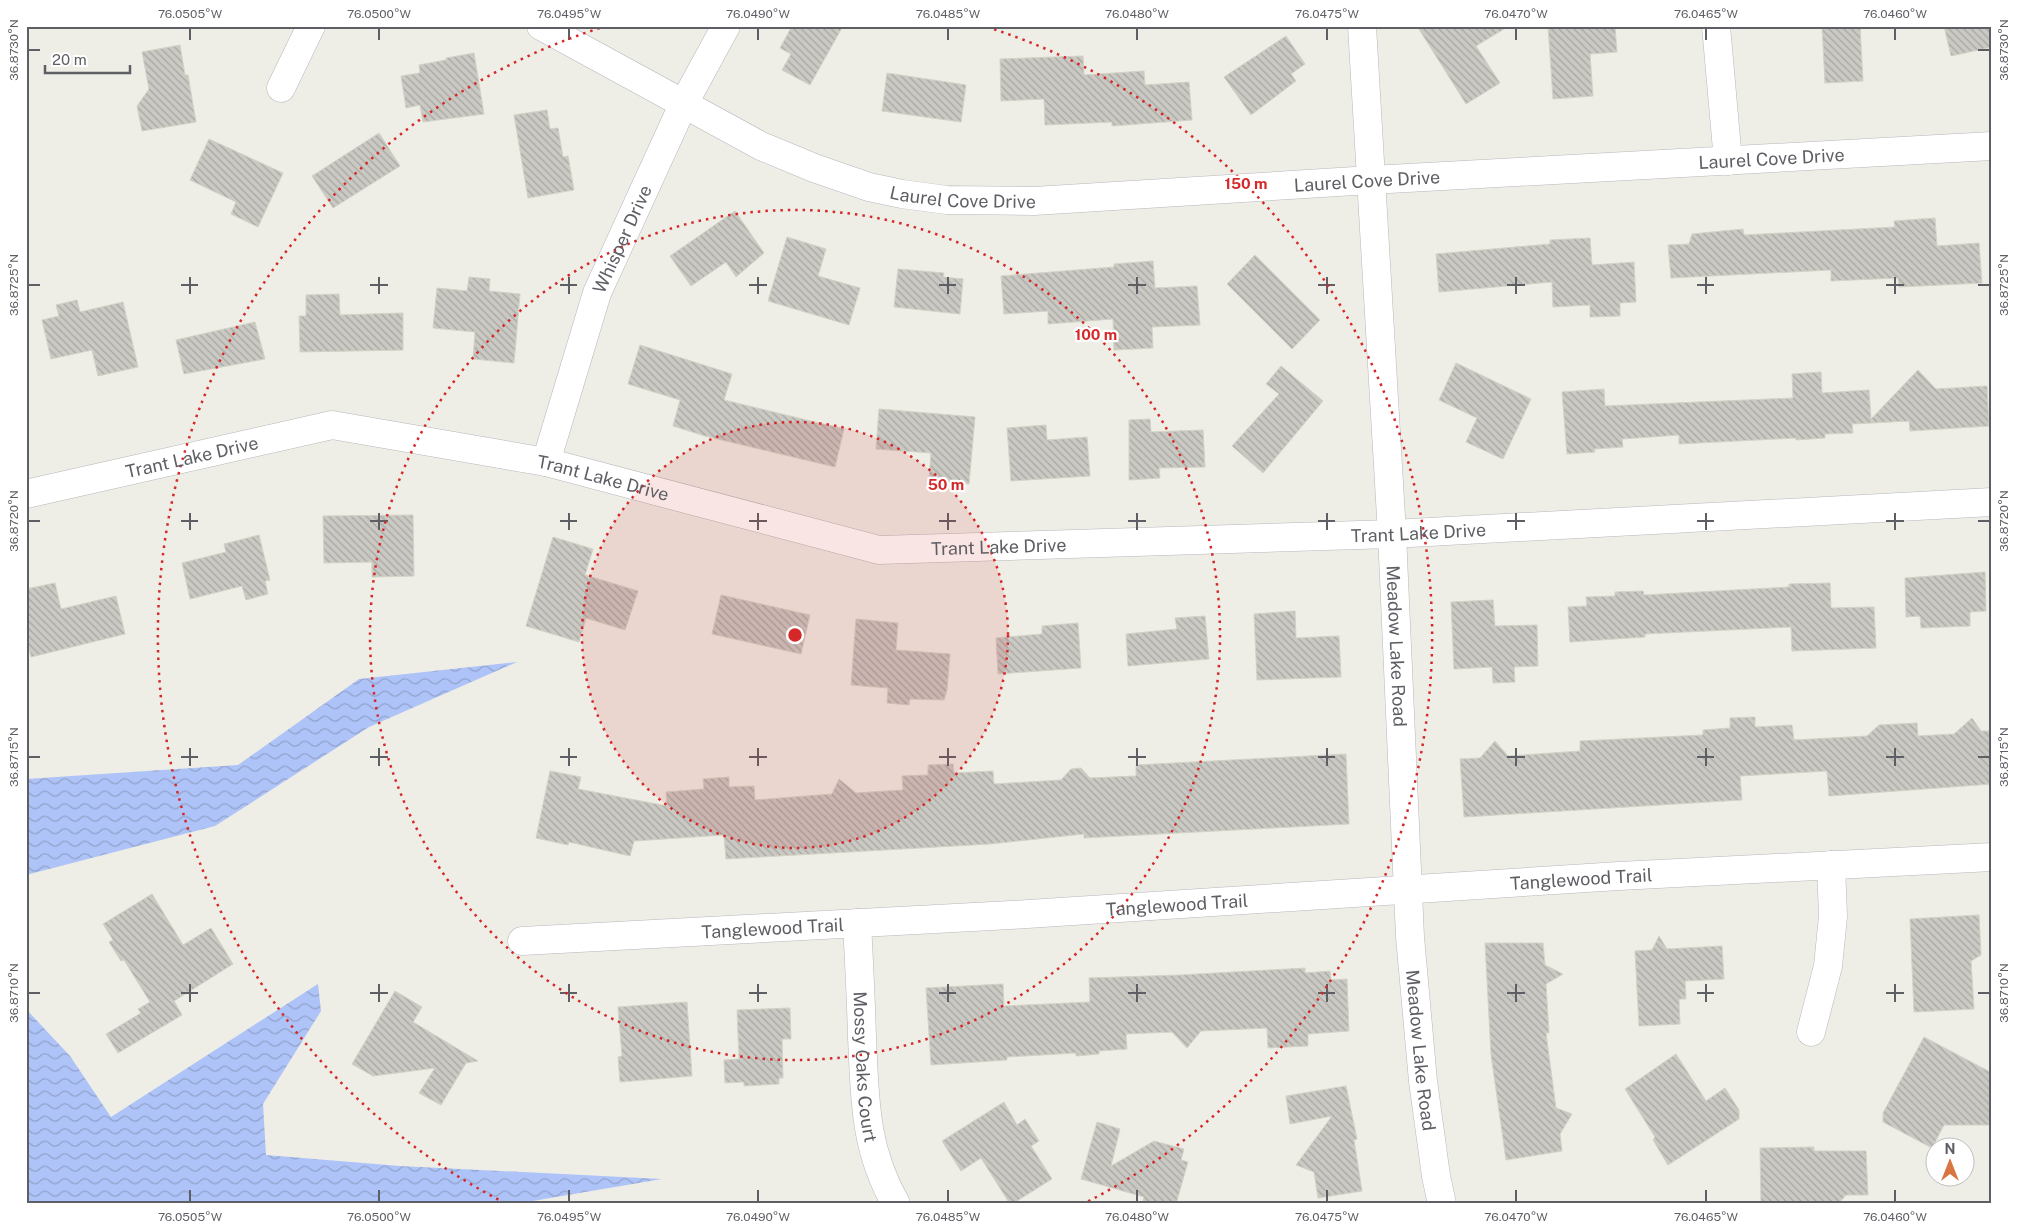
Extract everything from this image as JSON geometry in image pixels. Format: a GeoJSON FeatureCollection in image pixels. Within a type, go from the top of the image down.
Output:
{"type":"FeatureCollection","features":[{"type":"Feature","properties":{"kind":"street"},"geometry":{"type":"LineString","coordinates":[[281,88],[311,26]]}},
{"type":"Feature","properties":{"kind":"street","name":"Laurel Cove Drive"},"geometry":{"type":"LineString","coordinates":[[541,26],[761,146],[814,168],[869,187],[947,200],[1034,201],[1371,180],[1992,146]]}},
{"type":"Feature","properties":{"kind":"street","name":"Whisper Drive"},"geometry":{"type":"LineString","coordinates":[[546,462],[597,293],[684,105],[726,26]]}},
{"type":"Feature","properties":{"kind":"street","name":"Meadow Lake Road"},"geometry":{"type":"LineString","coordinates":[[1362,26],[1392,534],[1410,937],[1423,1081],[1436,1176],[1442,1204]]}},
{"type":"Feature","properties":{"kind":"street"},"geometry":{"type":"LineString","coordinates":[[1716,26],[1728,161]]}},
{"type":"Feature","properties":{"kind":"street","name":"Trant Lake Drive"},"geometry":{"type":"LineString","coordinates":[[26,494],[332,425],[546,462],[879,550],[1392,534],[1992,502]]}},
{"type":"Feature","properties":{"kind":"street","name":"Tanglewood Trail"},"geometry":{"type":"LineString","coordinates":[[522,941],[857,923],[1619,876],[1992,857]]}},
{"type":"Feature","properties":{"kind":"street"},"geometry":{"type":"LineString","coordinates":[[1811,1032],[1828,966],[1833,916],[1832,865]]}},
{"type":"Feature","properties":{"kind":"street","name":"Mossy Oaks Court"},"geometry":{"type":"LineString","coordinates":[[857,923],[865,1114],[874,1153],[896,1204]]}},
{"type":"Feature","properties":{"kind":"water"},"geometry":{"type":"Polygon","coordinates":[[[517,662],[369,727],[215,826],[26,875],[26,779],[238,765],[359,679],[517,662]]]}},
{"type":"Feature","properties":{"kind":"water"},"geometry":{"type":"Polygon","coordinates":[[[318,984],[321,1011],[263,1104],[266,1155],[400,1166],[662,1179],[515,1204],[26,1204],[26,1009],[70,1056],[111,1117],[318,984]]]}},
{"type":"Feature","properties":{"kind":"building"},"geometry":{"type":"Polygon","coordinates":[[[792,26],[843,26],[810,85],[782,70],[791,54],[780,48],[792,26]]]}},
{"type":"Feature","properties":{"kind":"building"},"geometry":{"type":"Polygon","coordinates":[[[1417,26],[1509,26],[1476,46],[1500,83],[1466,104],[1417,26]]]}},
{"type":"Feature","properties":{"kind":"building"},"geometry":{"type":"Polygon","coordinates":[[[1548,26],[1615,26],[1617,52],[1590,54],[1593,96],[1553,99],[1548,26]]]}},
{"type":"Feature","properties":{"kind":"building"},"geometry":{"type":"Polygon","coordinates":[[[1822,26],[1860,26],[1863,81],[1825,83],[1822,26]]]}},
{"type":"Feature","properties":{"kind":"building"},"geometry":{"type":"Polygon","coordinates":[[[1944,26],[1992,26],[1992,47],[1951,56],[1944,26]]]}},
{"type":"Feature","properties":{"kind":"building"},"geometry":{"type":"Polygon","coordinates":[[[1286,36],[1305,64],[1291,74],[1296,81],[1251,115],[1224,77],[1286,36]]]}},
{"type":"Feature","properties":{"kind":"building"},"geometry":{"type":"Polygon","coordinates":[[[180,45],[185,75],[188,75],[196,122],[142,131],[137,106],[149,89],[142,52],[180,45]]]}},
{"type":"Feature","properties":{"kind":"building"},"geometry":{"type":"Polygon","coordinates":[[[474,53],[484,114],[423,122],[420,105],[406,108],[401,76],[420,73],[419,65],[474,53]]]}},
{"type":"Feature","properties":{"kind":"building"},"geometry":{"type":"Polygon","coordinates":[[[1083,56],[1084,75],[1144,71],[1145,85],[1189,82],[1192,120],[1112,126],[1112,122],[1045,125],[1044,99],[1001,101],[1000,59],[1083,56]]]}},
{"type":"Feature","properties":{"kind":"building"},"geometry":{"type":"Polygon","coordinates":[[[887,73],[966,85],[961,122],[882,111],[887,73]]]}},
{"type":"Feature","properties":{"kind":"building"},"geometry":{"type":"Polygon","coordinates":[[[547,110],[550,129],[558,128],[563,157],[568,156],[574,190],[528,198],[514,115],[547,110]]]}},
{"type":"Feature","properties":{"kind":"building"},"geometry":{"type":"Polygon","coordinates":[[[379,133],[400,166],[333,208],[312,176],[379,133]]]}},
{"type":"Feature","properties":{"kind":"building"},"geometry":{"type":"Polygon","coordinates":[[[209,139],[283,173],[258,227],[231,214],[236,202],[190,180],[209,139]]]}},
{"type":"Feature","properties":{"kind":"building"},"geometry":{"type":"Polygon","coordinates":[[[735,211],[764,253],[736,277],[726,262],[691,286],[670,256],[735,211]]]}},
{"type":"Feature","properties":{"kind":"building"},"geometry":{"type":"Polygon","coordinates":[[[1935,218],[1937,246],[1979,243],[1982,283],[1899,287],[1898,278],[1831,281],[1831,270],[1671,278],[1668,245],[1689,244],[1692,234],[1743,229],[1744,235],[1895,227],[1894,221],[1935,218]]]}},
{"type":"Feature","properties":{"kind":"building"},"geometry":{"type":"Polygon","coordinates":[[[787,237],[826,249],[818,276],[860,288],[849,325],[768,301],[787,237]]]}},
{"type":"Feature","properties":{"kind":"building"},"geometry":{"type":"Polygon","coordinates":[[[1590,238],[1592,265],[1634,262],[1636,302],[1620,303],[1620,316],[1590,317],[1590,305],[1553,307],[1552,282],[1439,292],[1436,254],[1550,244],[1550,240],[1590,238]]]}},
{"type":"Feature","properties":{"kind":"building"},"geometry":{"type":"Polygon","coordinates":[[[1255,255],[1320,320],[1292,349],[1227,284],[1255,255]]]}},
{"type":"Feature","properties":{"kind":"building"},"geometry":{"type":"Polygon","coordinates":[[[1153,261],[1155,288],[1197,286],[1200,325],[1152,327],[1153,348],[1114,350],[1113,319],[1048,324],[1048,311],[1004,314],[1001,276],[1114,267],[1114,264],[1153,261]]]}},
{"type":"Feature","properties":{"kind":"building"},"geometry":{"type":"Polygon","coordinates":[[[898,269],[944,273],[943,277],[963,279],[960,314],[894,307],[898,269]]]}},
{"type":"Feature","properties":{"kind":"building"},"geometry":{"type":"Polygon","coordinates":[[[469,277],[490,279],[489,291],[520,294],[514,363],[473,359],[475,332],[433,328],[437,288],[467,291],[469,277]]]}},
{"type":"Feature","properties":{"kind":"building"},"geometry":{"type":"Polygon","coordinates":[[[339,294],[340,315],[403,313],[403,350],[300,352],[299,316],[306,316],[306,295],[339,294]]]}},
{"type":"Feature","properties":{"kind":"building"},"geometry":{"type":"Polygon","coordinates":[[[77,300],[80,312],[123,302],[138,367],[98,376],[92,350],[51,359],[42,320],[59,316],[56,305],[77,300]]]}},
{"type":"Feature","properties":{"kind":"building"},"geometry":{"type":"Polygon","coordinates":[[[255,322],[265,359],[184,374],[176,340],[255,322]]]}},
{"type":"Feature","properties":{"kind":"building"},"geometry":{"type":"Polygon","coordinates":[[[640,345],[732,374],[724,400],[844,429],[835,467],[705,436],[673,426],[680,400],[628,384],[640,345]]]}},
{"type":"Feature","properties":{"kind":"building"},"geometry":{"type":"Polygon","coordinates":[[[1456,363],[1531,399],[1503,459],[1466,442],[1477,418],[1439,400],[1456,363]]]}},
{"type":"Feature","properties":{"kind":"building"},"geometry":{"type":"Polygon","coordinates":[[[1281,366],[1323,401],[1263,473],[1232,446],[1279,394],[1266,384],[1281,366]]]}},
{"type":"Feature","properties":{"kind":"building"},"geometry":{"type":"Polygon","coordinates":[[[1918,370],[1936,389],[1987,386],[1989,426],[1910,431],[1909,421],[1852,424],[1853,433],[1825,434],[1825,438],[1679,444],[1679,435],[1622,439],[1623,447],[1594,449],[1595,452],[1567,454],[1562,392],[1604,389],[1605,406],[1793,398],[1792,374],[1821,372],[1822,393],[1869,390],[1871,419],[1918,370]]]}},
{"type":"Feature","properties":{"kind":"building"},"geometry":{"type":"Polygon","coordinates":[[[879,409],[975,417],[969,484],[929,481],[931,453],[876,449],[879,409]]]}},
{"type":"Feature","properties":{"kind":"building"},"geometry":{"type":"Polygon","coordinates":[[[1150,419],[1151,432],[1203,430],[1205,467],[1159,468],[1160,478],[1129,480],[1129,420],[1150,419]]]}},
{"type":"Feature","properties":{"kind":"building"},"geometry":{"type":"Polygon","coordinates":[[[1046,425],[1047,440],[1087,437],[1090,476],[1011,481],[1007,428],[1046,425]]]}},
{"type":"Feature","properties":{"kind":"building"},"geometry":{"type":"Polygon","coordinates":[[[413,515],[414,576],[372,577],[372,562],[324,563],[323,516],[413,515]]]}},
{"type":"Feature","properties":{"kind":"building"},"geometry":{"type":"Polygon","coordinates":[[[259,535],[270,580],[265,581],[268,594],[246,600],[242,586],[190,599],[182,563],[226,552],[224,544],[259,535]]]}},
{"type":"Feature","properties":{"kind":"building"},"geometry":{"type":"Polygon","coordinates":[[[553,537],[593,549],[585,575],[638,591],[625,630],[586,618],[579,642],[526,626],[553,537]]]}},
{"type":"Feature","properties":{"kind":"building"},"geometry":{"type":"Polygon","coordinates":[[[1985,572],[1986,611],[1970,612],[1970,626],[1921,628],[1920,616],[1906,617],[1905,578],[1985,572]]]}},
{"type":"Feature","properties":{"kind":"building"},"geometry":{"type":"Polygon","coordinates":[[[55,583],[61,609],[116,596],[125,634],[31,657],[26,636],[26,589],[55,583]]]}},
{"type":"Feature","properties":{"kind":"building"},"geometry":{"type":"Polygon","coordinates":[[[1830,583],[1831,608],[1874,607],[1876,648],[1792,651],[1791,627],[1645,634],[1645,637],[1570,642],[1568,607],[1587,606],[1586,597],[1615,596],[1615,592],[1643,591],[1644,595],[1789,587],[1789,584],[1830,583]]]}},
{"type":"Feature","properties":{"kind":"building"},"geometry":{"type":"Polygon","coordinates":[[[721,595],[810,615],[801,654],[712,634],[721,595]]]}},
{"type":"Feature","properties":{"kind":"building"},"geometry":{"type":"Polygon","coordinates":[[[1493,600],[1495,626],[1537,625],[1538,666],[1514,667],[1515,682],[1493,683],[1492,667],[1454,669],[1451,602],[1493,600]]]}},
{"type":"Feature","properties":{"kind":"building"},"geometry":{"type":"Polygon","coordinates":[[[1295,611],[1296,638],[1339,636],[1341,677],[1257,680],[1254,614],[1295,611]]]}},
{"type":"Feature","properties":{"kind":"building"},"geometry":{"type":"Polygon","coordinates":[[[1205,616],[1209,659],[1128,666],[1126,634],[1177,629],[1175,618],[1205,616]]]}},
{"type":"Feature","properties":{"kind":"building"},"geometry":{"type":"Polygon","coordinates":[[[856,619],[898,623],[896,650],[950,654],[947,690],[944,700],[910,699],[909,705],[887,703],[888,688],[851,685],[856,619]]]}},
{"type":"Feature","properties":{"kind":"building"},"geometry":{"type":"Polygon","coordinates":[[[1078,623],[1081,668],[998,674],[996,638],[1042,634],[1042,626],[1078,623]]]}},
{"type":"Feature","properties":{"kind":"building"},"geometry":{"type":"Polygon","coordinates":[[[1755,717],[1755,727],[1792,725],[1794,740],[1867,736],[1879,725],[1917,723],[1918,736],[1954,734],[1972,718],[1981,731],[1992,731],[1992,784],[1829,796],[1827,771],[1740,776],[1742,800],[1464,817],[1460,759],[1480,758],[1495,741],[1508,756],[1580,751],[1580,741],[1703,735],[1703,730],[1730,728],[1730,718],[1755,717]]]}},
{"type":"Feature","properties":{"kind":"building"},"geometry":{"type":"Polygon","coordinates":[[[1346,754],[1349,824],[1084,838],[1084,834],[990,844],[726,859],[724,835],[634,841],[630,856],[569,842],[568,845],[536,838],[550,771],[581,777],[578,789],[667,806],[666,792],[704,789],[703,779],[729,777],[729,787],[754,786],[755,800],[832,794],[839,779],[856,793],[903,790],[902,776],[928,775],[928,765],[953,764],[954,773],[993,771],[994,784],[1061,780],[1071,769],[1081,768],[1090,778],[1136,776],[1136,765],[1346,754]]]}},
{"type":"Feature","properties":{"kind":"building"},"geometry":{"type":"Polygon","coordinates":[[[152,894],[183,945],[211,928],[233,964],[174,1001],[182,1015],[118,1053],[106,1034],[141,1013],[138,1009],[150,1002],[124,960],[121,961],[109,942],[113,940],[103,924],[152,894]]]}},
{"type":"Feature","properties":{"kind":"building"},"geometry":{"type":"Polygon","coordinates":[[[1979,915],[1981,955],[1971,961],[1974,1009],[1914,1012],[1910,919],[1979,915]]]}},
{"type":"Feature","properties":{"kind":"building"},"geometry":{"type":"Polygon","coordinates":[[[1659,936],[1667,949],[1722,946],[1724,979],[1685,981],[1686,999],[1679,999],[1680,1024],[1639,1026],[1635,951],[1652,950],[1659,936]]]}},
{"type":"Feature","properties":{"kind":"building"},"geometry":{"type":"Polygon","coordinates":[[[1485,943],[1543,943],[1545,965],[1563,974],[1546,984],[1549,1033],[1546,1033],[1556,1108],[1572,1114],[1560,1134],[1562,1151],[1506,1160],[1491,1055],[1485,943]]]}},
{"type":"Feature","properties":{"kind":"building"},"geometry":{"type":"Polygon","coordinates":[[[1305,968],[1305,973],[1330,971],[1331,980],[1347,979],[1349,1031],[1308,1034],[1308,1046],[1268,1048],[1267,1028],[1201,1031],[1187,1048],[1172,1032],[1126,1034],[1127,1049],[1099,1051],[1099,1054],[1076,1056],[1076,1053],[1007,1057],[1007,1060],[931,1065],[926,988],[1003,984],[1004,1006],[1090,1002],[1089,978],[1305,968]]]}},
{"type":"Feature","properties":{"kind":"building"},"geometry":{"type":"Polygon","coordinates":[[[395,991],[422,1007],[413,1022],[478,1061],[466,1063],[441,1105],[419,1093],[435,1068],[373,1076],[352,1064],[395,991]]]}},
{"type":"Feature","properties":{"kind":"building"},"geometry":{"type":"Polygon","coordinates":[[[687,1002],[692,1076],[620,1082],[618,1057],[622,1056],[618,1007],[687,1002]]]}},
{"type":"Feature","properties":{"kind":"building"},"geometry":{"type":"Polygon","coordinates":[[[790,1008],[791,1039],[782,1039],[783,1078],[779,1078],[779,1084],[744,1086],[744,1082],[725,1083],[724,1060],[739,1059],[737,1010],[790,1008]]]}},
{"type":"Feature","properties":{"kind":"building"},"geometry":{"type":"Polygon","coordinates":[[[1924,1037],[1992,1073],[1992,1125],[1944,1125],[1937,1138],[1926,1138],[1926,1145],[1883,1122],[1883,1113],[1924,1037]]]}},
{"type":"Feature","properties":{"kind":"building"},"geometry":{"type":"Polygon","coordinates":[[[1676,1054],[1706,1101],[1725,1088],[1739,1110],[1739,1119],[1668,1165],[1653,1140],[1655,1137],[1625,1089],[1676,1054]]]}},
{"type":"Feature","properties":{"kind":"building"},"geometry":{"type":"Polygon","coordinates":[[[1346,1086],[1357,1139],[1354,1140],[1362,1191],[1318,1198],[1314,1172],[1296,1165],[1332,1116],[1290,1124],[1286,1096],[1346,1086]]]}},
{"type":"Feature","properties":{"kind":"building"},"geometry":{"type":"Polygon","coordinates":[[[1004,1102],[1017,1125],[1025,1119],[1039,1141],[1031,1146],[1052,1179],[1012,1204],[1010,1204],[981,1158],[961,1171],[942,1141],[1004,1102]]]}},
{"type":"Feature","properties":{"kind":"building"},"geometry":{"type":"Polygon","coordinates":[[[1097,1122],[1120,1129],[1111,1166],[1154,1141],[1184,1149],[1181,1160],[1188,1162],[1176,1204],[1142,1204],[1144,1197],[1081,1179],[1097,1122]]]}},
{"type":"Feature","properties":{"kind":"building"},"geometry":{"type":"Polygon","coordinates":[[[1814,1147],[1814,1151],[1866,1151],[1868,1195],[1846,1195],[1838,1204],[1761,1204],[1760,1148],[1814,1147]]]}}]}
